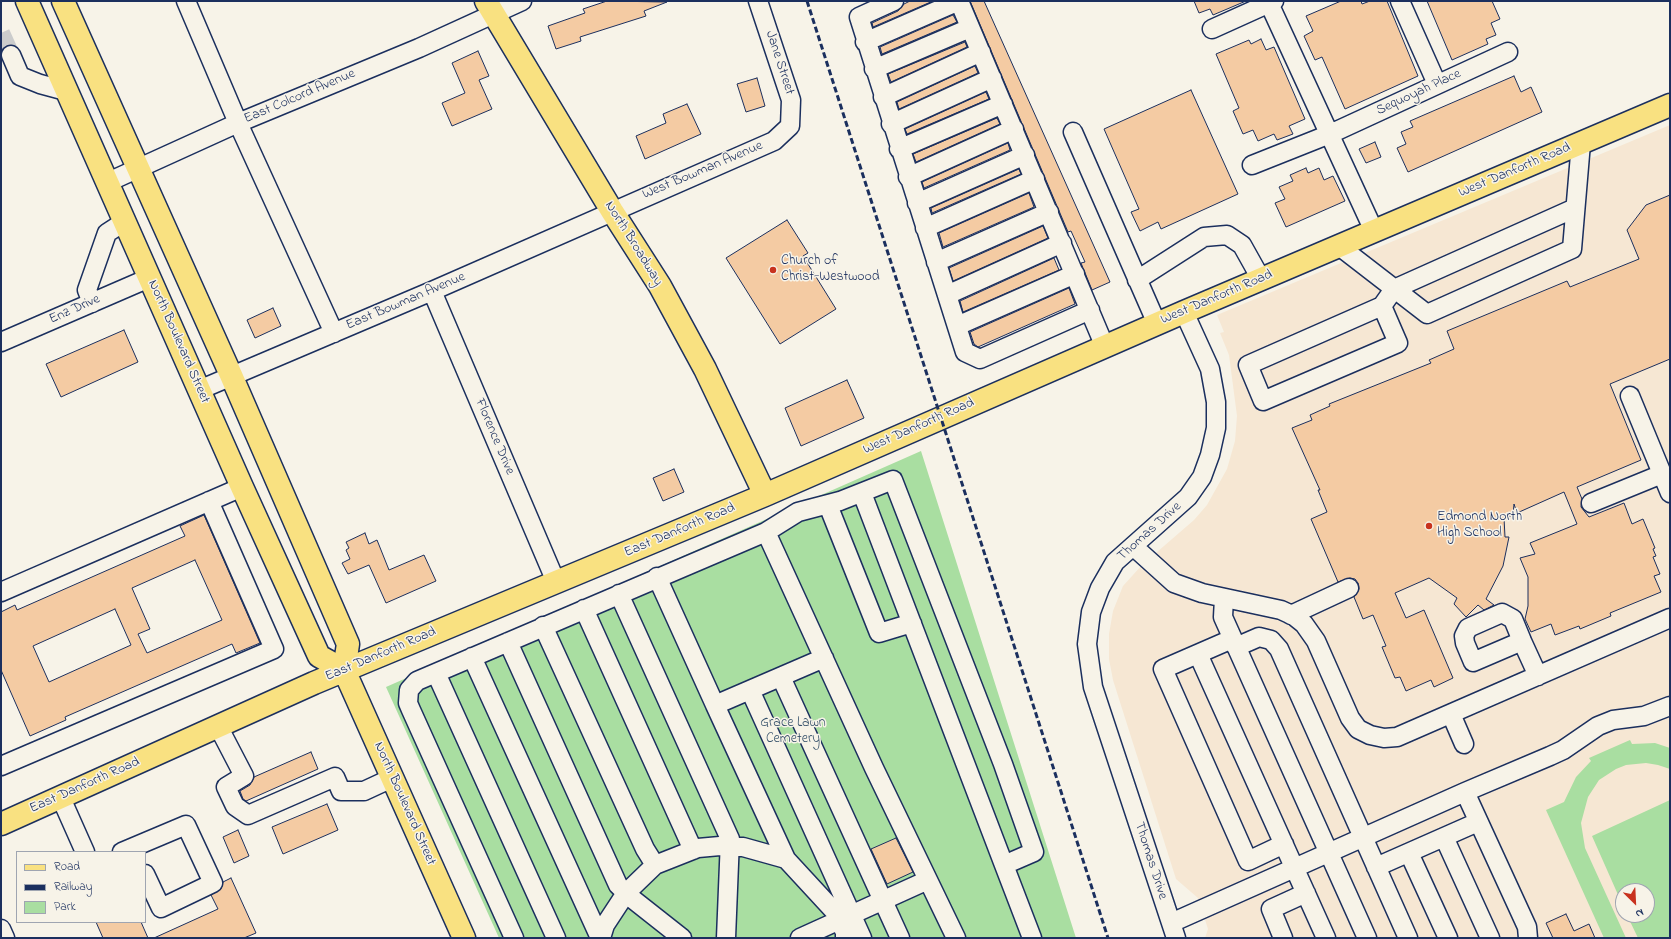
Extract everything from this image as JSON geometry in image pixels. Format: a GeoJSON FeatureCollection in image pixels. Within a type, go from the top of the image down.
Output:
{"type":"FeatureCollection","features":[{"type":"Feature","properties":{"kind":"main road","name":"North Boulevard Street"},"geometry":{"type":"LineString","coordinates":[[27,1],[106,183],[319,656],[344,670],[464,938]]}},
{"type":"Feature","properties":{"kind":"main road"},"geometry":{"type":"LineString","coordinates":[[63,1],[231,376],[348,644],[344,670]]}},
{"type":"Feature","properties":{"kind":"main road","name":"North Broadway"},"geometry":{"type":"LineString","coordinates":[[490,7],[612,211],[660,286],[705,369],[765,495]]}},
{"type":"Feature","properties":{"kind":"main road","name":"West Danforth Road"},"geometry":{"type":"LineString","coordinates":[[765,495],[1105,346],[1670,105]]}},
{"type":"Feature","properties":{"kind":"main road"},"geometry":{"type":"LineString","coordinates":[[149,278],[171,242]]}},
{"type":"Feature","properties":{"kind":"main road","name":"East Danforth Road"},"geometry":{"type":"LineString","coordinates":[[1,824],[344,670],[765,495]]}},
{"type":"Feature","properties":{"kind":"street"},"geometry":{"type":"LineString","coordinates":[[186,1],[238,123],[334,333]]}},
{"type":"Feature","properties":{"kind":"street","name":"East Colcord Avenue"},"geometry":{"type":"LineString","coordinates":[[106,183],[238,123],[419,48],[490,7],[522,1]]}},
{"type":"Feature","properties":{"kind":"street","name":"Jane Street"},"geometry":{"type":"LineString","coordinates":[[758,1],[791,100],[790,126]]}},
{"type":"Feature","properties":{"kind":"street"},"geometry":{"type":"LineString","coordinates":[[894,1],[859,17],[891,124],[965,352],[980,359],[1090,310]]}},
{"type":"Feature","properties":{"kind":"street"},"geometry":{"type":"LineString","coordinates":[[866,42],[959,1],[1105,346]]}},
{"type":"Feature","properties":{"kind":"street"},"geometry":{"type":"LineString","coordinates":[[1400,1],[1437,84]]}},
{"type":"Feature","properties":{"kind":"street"},"geometry":{"type":"LineString","coordinates":[[1212,29],[1271,2],[1374,231]]}},
{"type":"Feature","properties":{"kind":"street"},"geometry":{"type":"LineString","coordinates":[[874,69],[970,28]]}},
{"type":"Feature","properties":{"kind":"street"},"geometry":{"type":"LineString","coordinates":[[883,97],[981,52]]}},
{"type":"Feature","properties":{"kind":"street","name":"Sequoyah Place"},"geometry":{"type":"LineString","coordinates":[[1252,165],[1330,134],[1508,52]]}},
{"type":"Feature","properties":{"kind":"street"},"geometry":{"type":"LineString","coordinates":[[11,55],[20,76],[40,84],[66,91]]}},
{"type":"Feature","properties":{"kind":"street"},"geometry":{"type":"LineString","coordinates":[[891,124],[992,78]]}},
{"type":"Feature","properties":{"kind":"street"},"geometry":{"type":"LineString","coordinates":[[899,149],[1003,104]]}},
{"type":"Feature","properties":{"kind":"street","name":"West Bowman Avenue"},"geometry":{"type":"LineString","coordinates":[[612,211],[774,140],[790,126]]}},
{"type":"Feature","properties":{"kind":"street"},"geometry":{"type":"LineString","coordinates":[[908,176],[1014,129]]}},
{"type":"Feature","properties":{"kind":"street"},"geometry":{"type":"LineString","coordinates":[[1074,132],[1157,324]]}},
{"type":"Feature","properties":{"kind":"street"},"geometry":{"type":"LineString","coordinates":[[1338,246],[1427,314],[1572,249],[1581,143]]}},
{"type":"Feature","properties":{"kind":"street"},"geometry":{"type":"LineString","coordinates":[[917,203],[1025,155]]}},
{"type":"Feature","properties":{"kind":"street"},"geometry":{"type":"LineString","coordinates":[[925,228],[1035,179]]}},
{"type":"Feature","properties":{"kind":"street"},"geometry":{"type":"LineString","coordinates":[[1382,306],[1398,343],[1263,401],[1248,365],[1382,306],[1394,289],[1575,208]]}},
{"type":"Feature","properties":{"kind":"street","name":"East Bowman Avenue"},"geometry":{"type":"LineString","coordinates":[[199,390],[432,291],[612,211]]}},
{"type":"Feature","properties":{"kind":"street"},"geometry":{"type":"LineString","coordinates":[[936,262],[1049,212]]}},
{"type":"Feature","properties":{"kind":"street"},"geometry":{"type":"LineString","coordinates":[[92,303],[87,290],[107,233],[124,222]]}},
{"type":"Feature","properties":{"kind":"street"},"geometry":{"type":"LineString","coordinates":[[1137,280],[1204,237],[1227,235],[1242,245],[1261,279]]}},
{"type":"Feature","properties":{"kind":"street"},"geometry":{"type":"LineString","coordinates":[[947,295],[1062,242]]}},
{"type":"Feature","properties":{"kind":"street"},"geometry":{"type":"LineString","coordinates":[[957,326],[1075,274]]}},
{"type":"Feature","properties":{"kind":"street","name":"Enz Drive"},"geometry":{"type":"LineString","coordinates":[[1,342],[149,278]]}},
{"type":"Feature","properties":{"kind":"street","name":"Florence Drive"},"geometry":{"type":"LineString","coordinates":[[432,291],[556,582]]}},
{"type":"Feature","properties":{"kind":"street","name":"Thomas Drive"},"geometry":{"type":"LineString","coordinates":[[1173,931],[1093,687],[1087,644],[1091,612],[1100,588],[1115,562],[1188,497],[1202,477],[1210,455],[1216,421],[1216,402],[1210,369],[1184,312]]}},
{"type":"Feature","properties":{"kind":"street"},"geometry":{"type":"LineString","coordinates":[[1630,396],[1670,493]]}},
{"type":"Feature","properties":{"kind":"street"},"geometry":{"type":"LineString","coordinates":[[1591,503],[1662,474]]}},
{"type":"Feature","properties":{"kind":"street"},"geometry":{"type":"LineString","coordinates":[[514,938],[408,703],[408,690],[412,685],[417,681],[543,626],[766,532],[798,512],[828,505],[893,480],[943,608],[1034,852],[1004,865]]}},
{"type":"Feature","properties":{"kind":"street"},"geometry":{"type":"LineString","coordinates":[[1,592],[242,487]]}},
{"type":"Feature","properties":{"kind":"street"},"geometry":{"type":"LineString","coordinates":[[862,493],[1032,938]]}},
{"type":"Feature","properties":{"kind":"street"},"geometry":{"type":"LineString","coordinates":[[1,766],[274,649],[209,501]]}},
{"type":"Feature","properties":{"kind":"street"},"geometry":{"type":"LineString","coordinates":[[828,505],[879,632],[912,623]]}},
{"type":"Feature","properties":{"kind":"street"},"geometry":{"type":"LineString","coordinates":[[766,532],[956,938]]}},
{"type":"Feature","properties":{"kind":"street"},"geometry":{"type":"LineString","coordinates":[[1133,546],[1174,583],[1202,593],[1281,610],[1291,614],[1304,624],[1316,641],[1350,718],[1358,729],[1370,735],[1384,738],[1398,737],[1670,618]]}},
{"type":"Feature","properties":{"kind":"street"},"geometry":{"type":"LineString","coordinates":[[657,577],[786,859],[846,918],[862,938]]}},
{"type":"Feature","properties":{"kind":"street"},"geometry":{"type":"LineString","coordinates":[[1291,614],[1348,588]]}},
{"type":"Feature","properties":{"kind":"street"},"geometry":{"type":"LineString","coordinates":[[619,594],[726,832],[730,846],[726,938]]}},
{"type":"Feature","properties":{"kind":"street"},"geometry":{"type":"LineString","coordinates":[[1224,598],[1223,617],[1367,938]]}},
{"type":"Feature","properties":{"kind":"street"},"geometry":{"type":"LineString","coordinates":[[584,609],[693,850]]}},
{"type":"Feature","properties":{"kind":"street"},"geometry":{"type":"LineString","coordinates":[[543,626],[645,849],[655,865]]}},
{"type":"Feature","properties":{"kind":"street"},"geometry":{"type":"LineString","coordinates":[[1284,844],[1248,861],[1163,669],[1198,654],[1234,643],[1259,637],[1271,640],[1279,649],[1408,938]]}},
{"type":"Feature","properties":{"kind":"street"},"geometry":{"type":"LineString","coordinates":[[1522,641],[1538,676]]}},
{"type":"Feature","properties":{"kind":"street"},"geometry":{"type":"LineString","coordinates":[[508,642],[618,885],[682,938]]}},
{"type":"Feature","properties":{"kind":"street"},"geometry":{"type":"LineString","coordinates":[[1198,654],[1326,938]]}},
{"type":"Feature","properties":{"kind":"street"},"geometry":{"type":"LineString","coordinates":[[472,657],[600,938]]}},
{"type":"Feature","properties":{"kind":"street"},"geometry":{"type":"LineString","coordinates":[[715,705],[824,658]]}},
{"type":"Feature","properties":{"kind":"street"},"geometry":{"type":"LineString","coordinates":[[436,673],[556,938]]}},
{"type":"Feature","properties":{"kind":"street"},"geometry":{"type":"LineString","coordinates":[[781,677],[900,938]]}},
{"type":"Feature","properties":{"kind":"street"},"geometry":{"type":"LineString","coordinates":[[750,690],[846,918],[845,938]]}},
{"type":"Feature","properties":{"kind":"street"},"geometry":{"type":"LineString","coordinates":[[1173,931],[1295,868],[1464,792],[1563,750],[1598,726],[1613,720],[1644,716],[1670,706]]}},
{"type":"Feature","properties":{"kind":"street"},"geometry":{"type":"LineString","coordinates":[[1450,714],[1464,744]]}},
{"type":"Feature","properties":{"kind":"street"},"geometry":{"type":"LineString","coordinates":[[218,726],[244,776],[226,787],[235,806],[248,815],[335,777],[341,792],[364,791],[392,778]]}},
{"type":"Feature","properties":{"kind":"street"},"geometry":{"type":"LineString","coordinates":[[1464,792],[1527,927],[1528,938]]}},
{"type":"Feature","properties":{"kind":"street"},"geometry":{"type":"LineString","coordinates":[[61,798],[85,851]]}},
{"type":"Feature","properties":{"kind":"street"},"geometry":{"type":"LineString","coordinates":[[1376,867],[1478,822]]}},
{"type":"Feature","properties":{"kind":"street"},"geometry":{"type":"LineString","coordinates":[[130,850],[186,825],[214,883],[160,908],[146,876]]}},
{"type":"Feature","properties":{"kind":"street"},"geometry":{"type":"LineString","coordinates":[[1444,837],[1490,938]]}},
{"type":"Feature","properties":{"kind":"street"},"geometry":{"type":"LineString","coordinates":[[600,938],[605,925],[626,892],[655,865],[693,850],[730,846],[743,846],[786,859]]}},
{"type":"Feature","properties":{"kind":"street"},"geometry":{"type":"LineString","coordinates":[[1409,852],[1448,938]]}},
{"type":"Feature","properties":{"kind":"street"},"geometry":{"type":"LineString","coordinates":[[800,938],[928,880]]}},
{"type":"Feature","properties":{"kind":"street"},"geometry":{"type":"LineString","coordinates":[[1283,938],[1270,909],[1306,893]]}},
{"type":"Feature","properties":{"kind":"shaded area","name":"Edmond North High School"},"geometry":{"type":"Polygon","coordinates":[[[1670,125],[1670,938],[1205,938],[1208,929],[1198,898],[1176,879],[1113,680],[1109,659],[1109,634],[1113,611],[1123,586],[1142,565],[1194,520],[1207,505],[1227,469],[1235,441],[1237,416],[1229,355],[1220,333],[1224,332],[1217,315],[1670,125]]]}},
{"type":"Feature","properties":{"kind":"green space","name":"Grace Lawn Cemetery"},"geometry":{"type":"Polygon","coordinates":[[[921,451],[1076,938],[499,938],[386,687],[921,451]]]}},
{"type":"Feature","properties":{"kind":"green space"},"geometry":{"type":"Polygon","coordinates":[[[1630,740],[1632,744],[1655,743],[1670,748],[1670,769],[1646,763],[1626,765],[1616,769],[1599,780],[1588,797],[1581,823],[1585,848],[1615,914],[1615,923],[1619,923],[1626,938],[1604,938],[1546,810],[1564,802],[1576,777],[1591,761],[1589,758],[1630,740]]]}},
{"type":"Feature","properties":{"kind":"green space"},"geometry":{"type":"Polygon","coordinates":[[[1670,800],[1670,938],[1638,938],[1631,923],[1655,923],[1655,883],[1615,883],[1615,888],[1592,836],[1670,800]]]}},
{"type":"Feature","properties":{"kind":"building"},"geometry":{"type":"Polygon","coordinates":[[[607,1],[667,2],[644,11],[646,16],[580,37],[581,41],[556,49],[548,26],[585,13],[583,9],[607,1]]]}},
{"type":"Feature","properties":{"kind":"building"},"geometry":{"type":"Polygon","coordinates":[[[910,1],[933,1],[873,27],[872,23],[898,11],[904,4],[910,1]]]}},
{"type":"Feature","properties":{"kind":"building"},"geometry":{"type":"Polygon","coordinates":[[[970,1],[984,1],[1110,282],[1092,290],[1081,263],[1085,262],[1071,231],[1068,232],[970,1]]]}},
{"type":"Feature","properties":{"kind":"building"},"geometry":{"type":"Polygon","coordinates":[[[1194,1],[1246,1],[1213,15],[1210,9],[1199,13],[1194,1]]]}},
{"type":"Feature","properties":{"kind":"building"},"geometry":{"type":"Polygon","coordinates":[[[1341,1],[1361,1],[1362,4],[1370,1],[1387,1],[1418,76],[1345,109],[1322,57],[1315,60],[1304,36],[1313,31],[1306,16],[1341,1]]]}},
{"type":"Feature","properties":{"kind":"building"},"geometry":{"type":"Polygon","coordinates":[[[1427,1],[1492,1],[1500,19],[1491,23],[1496,35],[1486,39],[1488,44],[1452,60],[1427,1]]]}},
{"type":"Feature","properties":{"kind":"building"},"geometry":{"type":"Polygon","coordinates":[[[953,15],[957,22],[882,54],[880,47],[953,15]]]}},
{"type":"Feature","properties":{"kind":"building"},"geometry":{"type":"Polygon","coordinates":[[[1261,39],[1266,50],[1274,47],[1305,119],[1289,126],[1293,134],[1277,140],[1274,134],[1258,141],[1253,130],[1243,134],[1233,111],[1239,108],[1216,54],[1249,40],[1251,44],[1261,39]]]}},
{"type":"Feature","properties":{"kind":"building"},"geometry":{"type":"Polygon","coordinates":[[[965,42],[967,47],[891,82],[888,74],[965,42]]]}},
{"type":"Feature","properties":{"kind":"building"},"geometry":{"type":"Polygon","coordinates":[[[478,51],[489,76],[479,80],[492,109],[452,126],[442,103],[465,93],[452,63],[478,51]]]}},
{"type":"Feature","properties":{"kind":"building"},"geometry":{"type":"Polygon","coordinates":[[[975,66],[978,73],[899,109],[897,102],[975,66]]]}},
{"type":"Feature","properties":{"kind":"building"},"geometry":{"type":"Polygon","coordinates":[[[1514,76],[1521,92],[1531,87],[1542,112],[1408,172],[1397,148],[1406,144],[1401,132],[1413,127],[1410,121],[1514,76]]]}},
{"type":"Feature","properties":{"kind":"building"},"geometry":{"type":"Polygon","coordinates":[[[757,78],[765,106],[746,112],[737,84],[757,78]]]}},
{"type":"Feature","properties":{"kind":"building"},"geometry":{"type":"Polygon","coordinates":[[[1191,90],[1238,194],[1161,229],[1158,222],[1140,231],[1131,212],[1139,209],[1104,129],[1191,90]]]}},
{"type":"Feature","properties":{"kind":"building"},"geometry":{"type":"Polygon","coordinates":[[[986,92],[989,99],[907,134],[905,129],[986,92]]]}},
{"type":"Feature","properties":{"kind":"building"},"geometry":{"type":"Polygon","coordinates":[[[687,104],[701,134],[645,159],[636,136],[666,123],[663,114],[687,104]]]}},
{"type":"Feature","properties":{"kind":"building"},"geometry":{"type":"Polygon","coordinates":[[[997,118],[1000,124],[916,162],[913,154],[997,118]]]}},
{"type":"Feature","properties":{"kind":"building"},"geometry":{"type":"Polygon","coordinates":[[[1375,142],[1381,157],[1366,163],[1359,149],[1375,142]]]}},
{"type":"Feature","properties":{"kind":"building"},"geometry":{"type":"Polygon","coordinates":[[[1008,143],[1010,150],[924,188],[922,182],[1008,143]]]}},
{"type":"Feature","properties":{"kind":"building"},"geometry":{"type":"Polygon","coordinates":[[[1306,168],[1308,173],[1319,168],[1324,180],[1333,176],[1345,201],[1286,227],[1275,203],[1285,199],[1279,187],[1293,181],[1290,175],[1306,168]]]}},
{"type":"Feature","properties":{"kind":"building"},"geometry":{"type":"Polygon","coordinates":[[[1019,169],[1021,174],[932,213],[931,208],[1019,169]]]}},
{"type":"Feature","properties":{"kind":"building"},"geometry":{"type":"Polygon","coordinates":[[[1029,193],[1034,207],[943,247],[939,233],[1029,193]]]}},
{"type":"Feature","properties":{"kind":"building"},"geometry":{"type":"Polygon","coordinates":[[[1670,195],[1670,359],[1610,384],[1641,460],[1577,487],[1582,499],[1581,507],[1589,517],[1624,503],[1632,524],[1643,519],[1655,548],[1653,549],[1656,556],[1653,557],[1660,574],[1654,576],[1661,592],[1610,613],[1611,616],[1580,629],[1579,626],[1555,635],[1551,624],[1531,632],[1525,619],[1528,606],[1528,577],[1520,558],[1535,554],[1530,543],[1577,524],[1564,492],[1517,513],[1514,504],[1513,515],[1504,518],[1505,537],[1509,537],[1503,566],[1486,599],[1494,605],[1484,610],[1478,605],[1466,617],[1454,604],[1457,598],[1429,578],[1395,593],[1406,618],[1424,610],[1453,678],[1434,687],[1431,680],[1406,691],[1400,677],[1395,678],[1382,647],[1386,646],[1373,615],[1363,619],[1354,597],[1359,589],[1358,583],[1355,579],[1350,578],[1338,582],[1311,519],[1327,512],[1318,490],[1320,490],[1292,428],[1312,420],[1310,415],[1330,406],[1329,404],[1431,363],[1429,360],[1454,349],[1447,331],[1567,281],[1570,287],[1639,259],[1627,230],[1646,205],[1670,195]]]}},
{"type":"Feature","properties":{"kind":"building","name":"Church of Christ-Westwood"},"geometry":{"type":"Polygon","coordinates":[[[787,220],[808,253],[803,256],[836,309],[780,344],[726,258],[787,220]]]}},
{"type":"Feature","properties":{"kind":"building"},"geometry":{"type":"Polygon","coordinates":[[[1043,226],[1048,238],[953,281],[949,268],[1043,226]]]}},
{"type":"Feature","properties":{"kind":"building"},"geometry":{"type":"Polygon","coordinates":[[[1054,258],[1059,270],[963,312],[960,301],[1054,258]]]}},
{"type":"Feature","properties":{"kind":"building"},"geometry":{"type":"Polygon","coordinates":[[[1069,288],[1075,304],[978,347],[974,344],[970,332],[1069,288]]]}},
{"type":"Feature","properties":{"kind":"building"},"geometry":{"type":"Polygon","coordinates":[[[273,308],[281,326],[255,338],[247,320],[273,308]]]}},
{"type":"Feature","properties":{"kind":"building"},"geometry":{"type":"Polygon","coordinates":[[[124,330],[138,362],[61,397],[46,364],[124,330]]]}},
{"type":"Feature","properties":{"kind":"building"},"geometry":{"type":"Polygon","coordinates":[[[847,380],[864,418],[801,446],[785,408],[847,380]]]}},
{"type":"Feature","properties":{"kind":"building"},"geometry":{"type":"Polygon","coordinates":[[[674,469],[684,492],[663,501],[653,478],[674,469]]]}},
{"type":"Feature","properties":{"kind":"building"},"geometry":{"type":"Polygon","coordinates":[[[204,515],[260,643],[236,653],[232,644],[65,717],[66,720],[30,736],[1,670],[1,612],[15,605],[17,610],[185,536],[180,526],[204,515]],[[195,560],[132,588],[150,629],[138,634],[147,653],[222,620],[195,560]],[[115,609],[33,646],[49,682],[131,645],[115,609]]]}},
{"type":"Feature","properties":{"kind":"building"},"geometry":{"type":"Polygon","coordinates":[[[365,533],[369,544],[377,540],[389,570],[424,555],[436,581],[386,603],[369,565],[348,574],[342,563],[350,559],[346,550],[349,548],[346,542],[365,533]]]}},
{"type":"Feature","properties":{"kind":"building"},"geometry":{"type":"Polygon","coordinates":[[[311,752],[318,769],[246,801],[243,799],[240,791],[250,785],[254,777],[311,752]]]}},
{"type":"Feature","properties":{"kind":"building"},"geometry":{"type":"Polygon","coordinates":[[[327,804],[338,830],[283,854],[272,827],[327,804]]]}},
{"type":"Feature","properties":{"kind":"building"},"geometry":{"type":"Polygon","coordinates":[[[238,830],[249,856],[234,863],[223,837],[238,830]]]}},
{"type":"Feature","properties":{"kind":"building"},"geometry":{"type":"Polygon","coordinates":[[[896,838],[913,872],[887,884],[871,849],[896,838]]]}},
{"type":"Feature","properties":{"kind":"building"},"geometry":{"type":"Polygon","coordinates":[[[231,878],[256,933],[244,938],[154,938],[218,909],[211,895],[221,889],[223,882],[231,878]]]}},
{"type":"Feature","properties":{"kind":"building"},"geometry":{"type":"Polygon","coordinates":[[[1566,914],[1574,931],[1589,924],[1595,938],[1553,938],[1546,923],[1566,914]]]}},
{"type":"Feature","properties":{"kind":"building"},"geometry":{"type":"Polygon","coordinates":[[[96,923],[141,923],[148,938],[103,938],[96,923]]]}},
{"type":"Feature","properties":{"kind":"tunnel"},"geometry":{"type":"LineString","coordinates":[[1,33],[11,55]]}},
{"type":"Feature","properties":{"kind":"railway"},"geometry":{"type":"LineString","coordinates":[[807,1],[1108,938]]}},
{"type":"Feature","properties":{"kind":"place","name":"Church of Christ-Westwood"},"geometry":{"type":"Point","coordinates":[773,270]}},
{"type":"Feature","properties":{"kind":"place","name":"Edmond North High School"},"geometry":{"type":"Point","coordinates":[1429,526]}}]}
